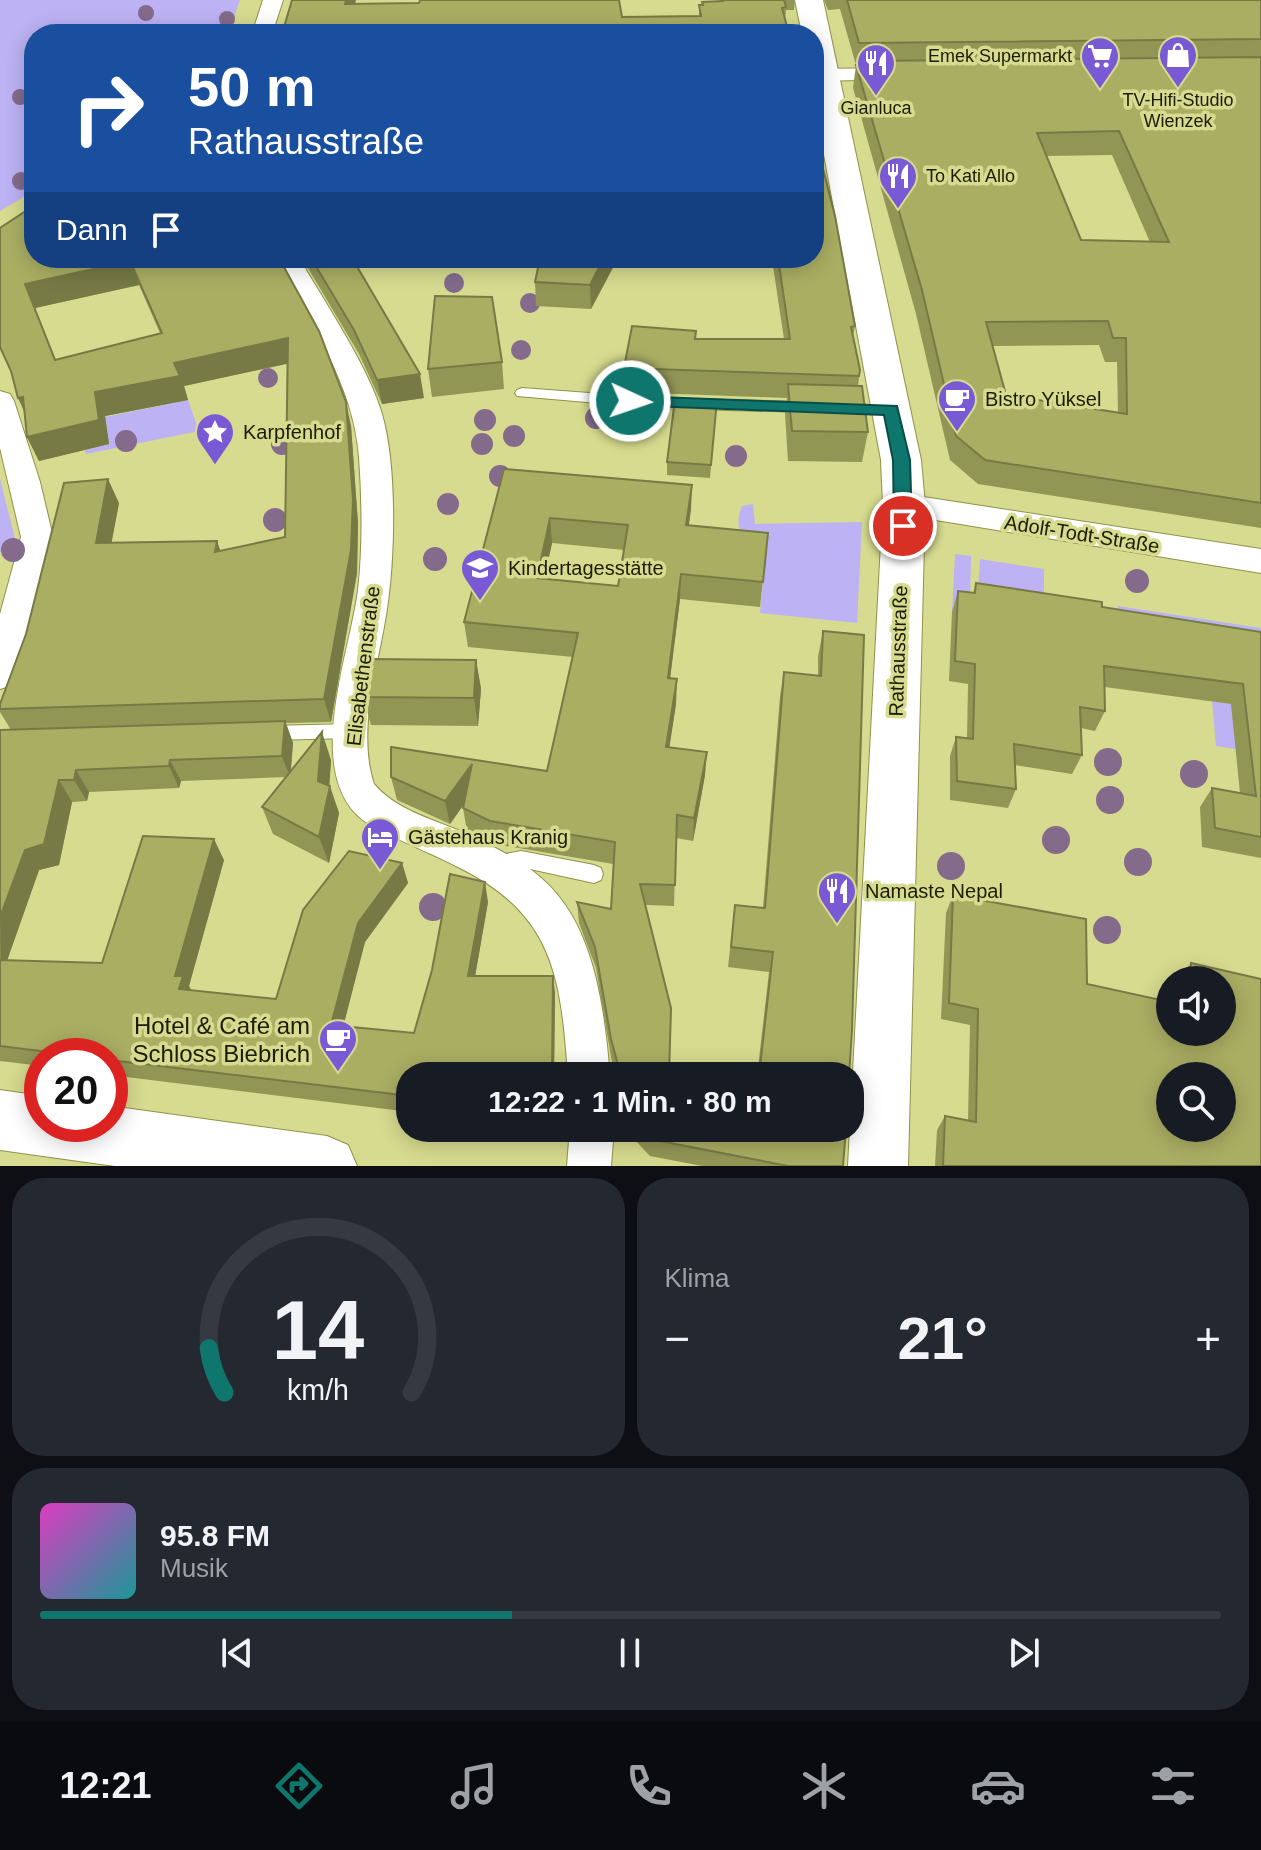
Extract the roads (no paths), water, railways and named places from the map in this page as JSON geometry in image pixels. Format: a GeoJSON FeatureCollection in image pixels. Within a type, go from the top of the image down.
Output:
{"type":"FeatureCollection","features":[{"type":"Feature","properties":{"kind":"street"},"geometry":{"type":"LineString","coordinates":[[265,24],[273,0]]}},
{"type":"Feature","properties":{"kind":"street","name":"Rathausstraße"},"geometry":{"type":"LineString","coordinates":[[809,0],[812,24]]}},
{"type":"Feature","properties":{"kind":"street"},"geometry":{"type":"LineString","coordinates":[[824,74],[916,74]]}},
{"type":"Feature","properties":{"kind":"street","name":"Rathausstraße"},"geometry":{"type":"LineString","coordinates":[[824,100],[883,409],[901,460],[904,505],[878,1166]]}},
{"type":"Feature","properties":{"kind":"street","name":"Elisabethenstraße"},"geometry":{"type":"LineString","coordinates":[[292,268],[342,354],[369,416],[374,462],[374,588],[352,731],[352,764],[357,790],[367,802],[397,820],[492,866],[529,890],[551,915],[567,952],[586,1032],[588,1062]]}},
{"type":"Feature","properties":{"kind":"street"},"geometry":{"type":"LineString","coordinates":[[0,401],[29,498],[36,549],[0,675]]}},
{"type":"Feature","properties":{"kind":"street","name":"Adolf-Todt-Straße"},"geometry":{"type":"LineString","coordinates":[[904,505],[1261,561]]}},
{"type":"Feature","properties":{"kind":"street"},"geometry":{"type":"LineString","coordinates":[[0,1120],[327,1166]]}},
{"type":"Feature","properties":{"kind":"street"},"geometry":{"type":"LineString","coordinates":[[589,1166],[591,1142]]}},
{"type":"Feature","properties":{"kind":"lane"},"geometry":{"type":"LineString","coordinates":[[522,393],[656,403],[813,407]]}},
{"type":"Feature","properties":{"kind":"lane"},"geometry":{"type":"LineString","coordinates":[[256,734],[352,731]]}},
{"type":"Feature","properties":{"kind":"lane"},"geometry":{"type":"LineString","coordinates":[[492,866],[504,860],[521,859],[594,874]]}},
{"type":"Feature","properties":{"kind":"place","name":"TV-Hifi-Studio Wienzek"},"geometry":{"type":"Point","coordinates":[1178,89]}},
{"type":"Feature","properties":{"kind":"place","name":"Emek Supermarkt"},"geometry":{"type":"Point","coordinates":[1100,90]}},
{"type":"Feature","properties":{"kind":"place","name":"Gianluca"},"geometry":{"type":"Point","coordinates":[876,97]}},
{"type":"Feature","properties":{"kind":"place","name":"To Kati Allo"},"geometry":{"type":"Point","coordinates":[898,210]}},
{"type":"Feature","properties":{"kind":"place","name":"Bistro Yüksel"},"geometry":{"type":"Point","coordinates":[957,433]}},
{"type":"Feature","properties":{"kind":"place","name":"Karpfenhof"},"geometry":{"type":"Point","coordinates":[215,466]}},
{"type":"Feature","properties":{"kind":"place","name":"Kindertagesstätte"},"geometry":{"type":"Point","coordinates":[480,602]}},
{"type":"Feature","properties":{"kind":"place","name":"Gästehaus Kranig"},"geometry":{"type":"Point","coordinates":[380,871]}},
{"type":"Feature","properties":{"kind":"place","name":"Namaste Nepal"},"geometry":{"type":"Point","coordinates":[837,925]}},
{"type":"Feature","properties":{"kind":"place","name":"Hotel & Café am Schloss Biebrich"},"geometry":{"type":"Point","coordinates":[338,1073]}}]}
